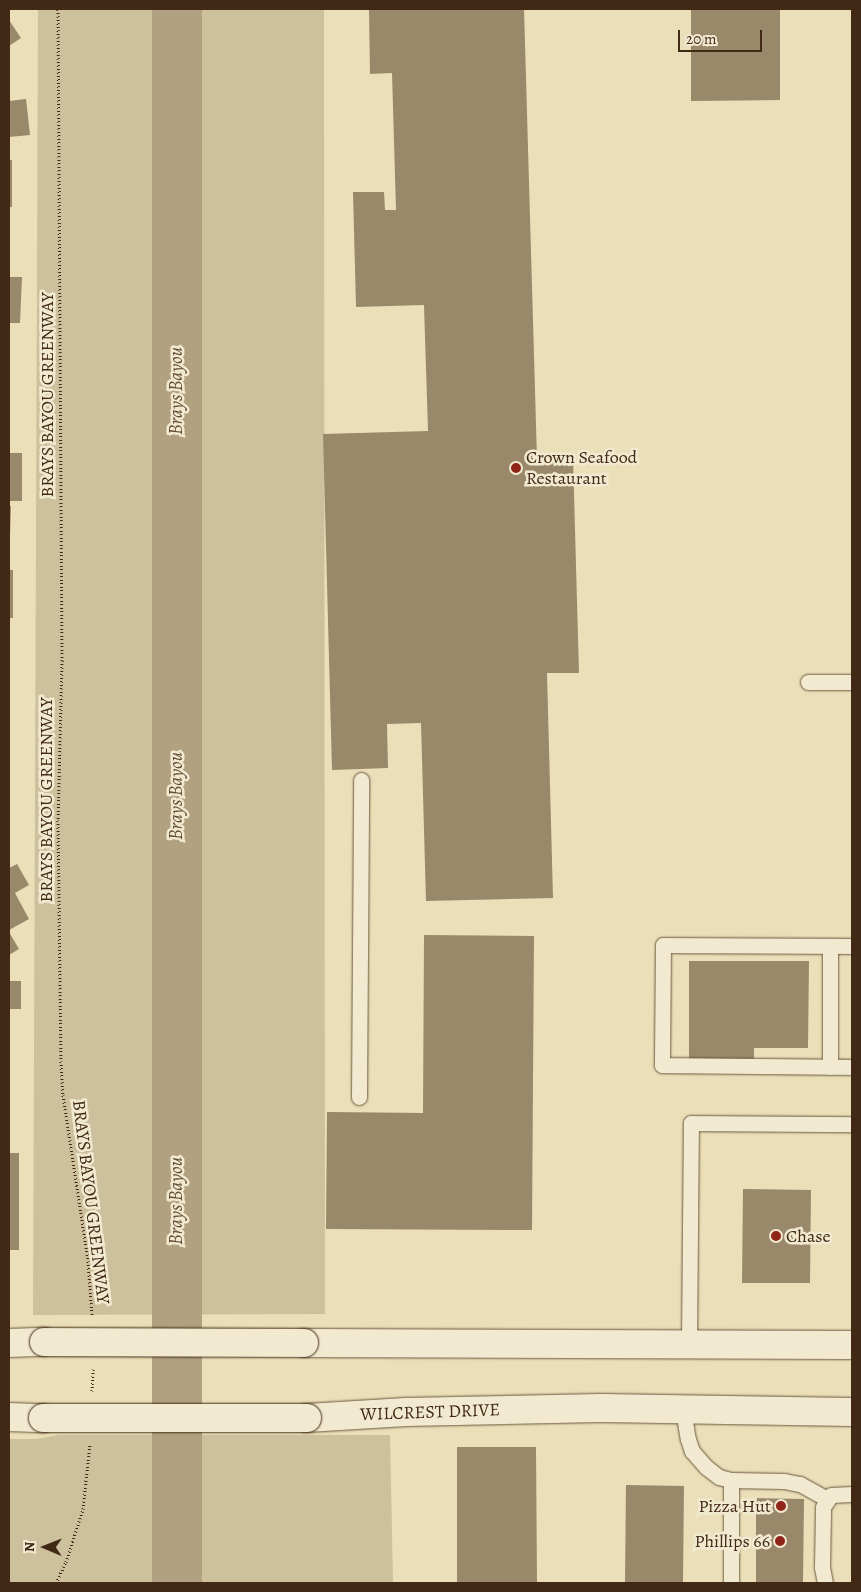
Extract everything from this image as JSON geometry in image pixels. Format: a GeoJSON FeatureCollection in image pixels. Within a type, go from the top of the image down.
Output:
{"type":"FeatureCollection","features":[{"type":"Feature","properties":{"kind":"main road"},"geometry":{"type":"LineString","coordinates":[[9,1343],[852,1345]]}},
{"type":"Feature","properties":{"kind":"main road","name":"WILCREST DRIVE"},"geometry":{"type":"LineString","coordinates":[[9,1417],[307,1418],[416,1412],[601,1408],[852,1412]]}},
{"type":"Feature","properties":{"kind":"lane"},"geometry":{"type":"LineString","coordinates":[[808,682],[852,682]]}},
{"type":"Feature","properties":{"kind":"lane"},"geometry":{"type":"LineString","coordinates":[[359,1097],[361,780]]}},
{"type":"Feature","properties":{"kind":"lane"},"geometry":{"type":"LineString","coordinates":[[852,946],[663,945],[662,1065],[852,1067]]}},
{"type":"Feature","properties":{"kind":"lane"},"geometry":{"type":"LineString","coordinates":[[830,946],[830,1067]]}},
{"type":"Feature","properties":{"kind":"lane"},"geometry":{"type":"LineString","coordinates":[[689,1344],[691,1123],[852,1124]]}},
{"type":"Feature","properties":{"kind":"lane"},"geometry":{"type":"LineString","coordinates":[[683,1409],[692,1451],[706,1467],[720,1477],[731,1480],[784,1481],[800,1484],[827,1499]]}},
{"type":"Feature","properties":{"kind":"lane"},"geometry":{"type":"LineString","coordinates":[[731,1480],[731,1583]]}},
{"type":"Feature","properties":{"kind":"lane"},"geometry":{"type":"LineString","coordinates":[[825,1583],[822,1567],[823,1507],[831,1494],[852,1494]]}},
{"type":"Feature","properties":{"kind":"path","name":"BRAYS BAYOU GREENWAY"},"geometry":{"type":"LineString","coordinates":[[58,9],[62,660],[58,820],[61,1061],[63,1095],[88,1261],[92,1323]]}},
{"type":"Feature","properties":{"kind":"path"},"geometry":{"type":"LineString","coordinates":[[92,1361],[92,1400]]}},
{"type":"Feature","properties":{"kind":"path"},"geometry":{"type":"LineString","coordinates":[[56,1583],[66,1562],[83,1509],[88,1480],[91,1440]]}},
{"type":"Feature","properties":{"kind":"shaded area"},"geometry":{"type":"Polygon","coordinates":[[[38,9],[324,9],[325,1314],[33,1315],[38,9]]]}},
{"type":"Feature","properties":{"kind":"shaded area"},"geometry":{"type":"Polygon","coordinates":[[[59,1435],[390,1435],[393,1583],[9,1583],[9,1439],[36,1439],[59,1435]]]}},
{"type":"Feature","properties":{"kind":"building"},"geometry":{"type":"Polygon","coordinates":[[[369,9],[524,9],[537,459],[573,458],[579,673],[547,673],[553,898],[426,901],[421,723],[387,724],[388,768],[332,770],[323,434],[428,431],[424,305],[356,307],[353,192],[384,192],[385,210],[396,210],[392,73],[370,74],[369,9]]]}},
{"type":"Feature","properties":{"kind":"building"},"geometry":{"type":"Polygon","coordinates":[[[691,9],[780,9],[780,100],[691,101],[691,9]]]}},
{"type":"Feature","properties":{"kind":"building"},"geometry":{"type":"Polygon","coordinates":[[[9,20],[21,38],[9,46],[9,20]]]}},
{"type":"Feature","properties":{"kind":"building"},"geometry":{"type":"Polygon","coordinates":[[[26,99],[30,135],[9,137],[9,101],[26,99]]]}},
{"type":"Feature","properties":{"kind":"building"},"geometry":{"type":"Polygon","coordinates":[[[9,160],[12,160],[12,207],[9,207],[9,160]]]}},
{"type":"Feature","properties":{"kind":"building"},"geometry":{"type":"Polygon","coordinates":[[[9,277],[22,277],[20,323],[9,323],[9,277]]]}},
{"type":"Feature","properties":{"kind":"building"},"geometry":{"type":"Polygon","coordinates":[[[9,453],[22,453],[22,501],[9,501],[9,453]]]}},
{"type":"Feature","properties":{"kind":"building"},"geometry":{"type":"Polygon","coordinates":[[[9,506],[11,506],[10,537],[9,537],[9,506]]]}},
{"type":"Feature","properties":{"kind":"building"},"geometry":{"type":"Polygon","coordinates":[[[9,570],[13,570],[13,618],[9,618],[9,570]]]}},
{"type":"Feature","properties":{"kind":"building"},"geometry":{"type":"Polygon","coordinates":[[[17,864],[29,885],[15,893],[29,919],[9,930],[9,868],[17,864]]]}},
{"type":"Feature","properties":{"kind":"building"},"geometry":{"type":"Polygon","coordinates":[[[9,932],[19,949],[9,955],[9,932]]]}},
{"type":"Feature","properties":{"kind":"building"},"geometry":{"type":"Polygon","coordinates":[[[424,935],[534,936],[532,1230],[326,1229],[327,1112],[423,1113],[424,935]]]}},
{"type":"Feature","properties":{"kind":"building"},"geometry":{"type":"Polygon","coordinates":[[[689,961],[809,961],[808,1048],[754,1048],[754,1060],[689,1060],[689,961]]]}},
{"type":"Feature","properties":{"kind":"building"},"geometry":{"type":"Polygon","coordinates":[[[9,981],[21,981],[21,1009],[9,1009],[9,981]]]}},
{"type":"Feature","properties":{"kind":"building"},"geometry":{"type":"Polygon","coordinates":[[[9,1153],[19,1153],[19,1250],[9,1250],[9,1153]]]}},
{"type":"Feature","properties":{"kind":"building","name":"Chase"},"geometry":{"type":"Polygon","coordinates":[[[743,1189],[811,1190],[810,1283],[742,1283],[743,1189]]]}},
{"type":"Feature","properties":{"kind":"building"},"geometry":{"type":"Polygon","coordinates":[[[457,1447],[536,1447],[537,1583],[457,1583],[457,1447]]]}},
{"type":"Feature","properties":{"kind":"building"},"geometry":{"type":"Polygon","coordinates":[[[626,1485],[684,1486],[683,1583],[625,1583],[626,1485]]]}},
{"type":"Feature","properties":{"kind":"building","name":"Phillips 66"},"geometry":{"type":"Polygon","coordinates":[[[756,1498],[804,1499],[803,1583],[756,1583],[756,1498]]]}},
{"type":"Feature","properties":{"kind":"waterway","name":"Brays Bayou"},"geometry":{"type":"LineString","coordinates":[[177,9],[177,1583]]}},
{"type":"Feature","properties":{"kind":"place","name":"Crown Seafood Restaurant"},"geometry":{"type":"Point","coordinates":[516,468]}},
{"type":"Feature","properties":{"kind":"place","name":"Chase"},"geometry":{"type":"Point","coordinates":[776,1236]}},
{"type":"Feature","properties":{"kind":"place","name":"Pizza Hut"},"geometry":{"type":"Point","coordinates":[781,1506]}},
{"type":"Feature","properties":{"kind":"place","name":"Phillips 66"},"geometry":{"type":"Point","coordinates":[780,1541]}}]}
